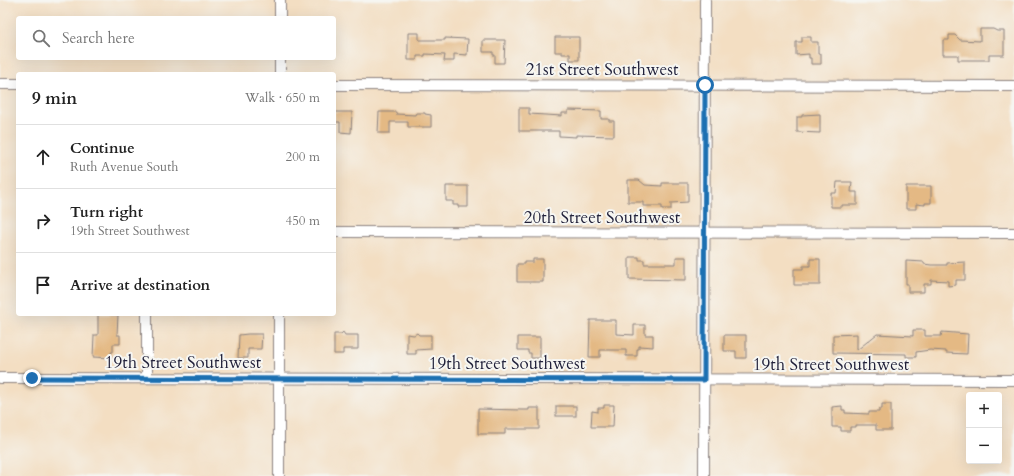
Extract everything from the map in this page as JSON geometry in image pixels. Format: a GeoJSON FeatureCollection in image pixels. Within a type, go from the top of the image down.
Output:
{"type":"FeatureCollection","features":[{"type":"Feature","properties":{"kind":"street"},"geometry":{"type":"LineString","coordinates":[[280,0],[280,16]]}},
{"type":"Feature","properties":{"kind":"street"},"geometry":{"type":"LineString","coordinates":[[704,476],[705,0]]}},
{"type":"Feature","properties":{"kind":"street"},"geometry":{"type":"LineString","coordinates":[[280,60],[280,72]]}},
{"type":"Feature","properties":{"kind":"street"},"geometry":{"type":"LineString","coordinates":[[0,84],[16,84]]}},
{"type":"Feature","properties":{"kind":"street","name":"21st Street Southwest"},"geometry":{"type":"LineString","coordinates":[[336,85],[1014,86]]}},
{"type":"Feature","properties":{"kind":"street","name":"20th Street Southwest"},"geometry":{"type":"LineString","coordinates":[[336,232],[1014,233]]}},
{"type":"Feature","properties":{"kind":"street"},"geometry":{"type":"LineString","coordinates":[[147,316],[147,378]]}},
{"type":"Feature","properties":{"kind":"street"},"geometry":{"type":"LineString","coordinates":[[279,316],[279,476]]}},
{"type":"Feature","properties":{"kind":"street","name":"19th Street Southwest"},"geometry":{"type":"LineString","coordinates":[[0,378],[1014,380]]}},
{"type":"Feature","properties":{"kind":"building"},"geometry":{"type":"Polygon","coordinates":[[[980,29],[1004,31],[1004,55],[989,55],[989,60],[958,60],[958,55],[943,55],[943,40],[949,40],[949,35],[955,35],[960,40],[980,41],[980,29]]]}},
{"type":"Feature","properties":{"kind":"building"},"geometry":{"type":"Polygon","coordinates":[[[408,33],[419,33],[419,40],[445,40],[445,38],[468,39],[467,55],[454,54],[454,61],[444,61],[445,55],[425,54],[425,56],[417,56],[417,60],[408,60],[408,33]]]}},
{"type":"Feature","properties":{"kind":"building"},"geometry":{"type":"Polygon","coordinates":[[[555,37],[579,37],[579,60],[570,60],[570,54],[555,52],[555,37]]]}},
{"type":"Feature","properties":{"kind":"building"},"geometry":{"type":"Polygon","coordinates":[[[802,37],[811,37],[811,42],[818,42],[818,54],[821,54],[821,64],[811,64],[809,54],[796,55],[796,42],[802,42],[802,37]]]}},
{"type":"Feature","properties":{"kind":"building"},"geometry":{"type":"Polygon","coordinates":[[[483,40],[505,40],[504,63],[495,63],[495,55],[493,55],[493,52],[483,52],[483,40]]]}},
{"type":"Feature","properties":{"kind":"building"},"geometry":{"type":"Polygon","coordinates":[[[519,108],[529,108],[529,114],[562,116],[562,113],[568,113],[568,110],[601,111],[601,119],[609,119],[609,121],[614,121],[614,136],[576,135],[576,137],[559,136],[559,131],[519,131],[519,108]]]}},
{"type":"Feature","properties":{"kind":"building"},"geometry":{"type":"Polygon","coordinates":[[[336,112],[352,112],[351,133],[340,132],[340,122],[336,122],[336,112]]]}},
{"type":"Feature","properties":{"kind":"building"},"geometry":{"type":"Polygon","coordinates":[[[379,112],[396,112],[396,114],[415,115],[416,113],[425,113],[431,115],[431,127],[408,127],[408,122],[390,122],[390,133],[378,133],[379,112]]]}},
{"type":"Feature","properties":{"kind":"building"},"geometry":{"type":"Polygon","coordinates":[[[820,114],[820,133],[797,132],[797,117],[802,117],[802,115],[820,114]]]}},
{"type":"Feature","properties":{"kind":"building"},"geometry":{"type":"Polygon","coordinates":[[[628,180],[639,180],[645,185],[662,186],[662,183],[688,183],[688,202],[671,203],[671,209],[662,209],[662,206],[643,206],[643,202],[628,202],[628,180]]]}},
{"type":"Feature","properties":{"kind":"building"},"geometry":{"type":"Polygon","coordinates":[[[837,182],[852,182],[851,192],[857,192],[857,205],[831,207],[831,193],[836,193],[837,182]]]}},
{"type":"Feature","properties":{"kind":"building"},"geometry":{"type":"Polygon","coordinates":[[[446,186],[468,186],[468,207],[458,207],[458,205],[453,205],[453,201],[446,201],[446,186]]]}},
{"type":"Feature","properties":{"kind":"building"},"geometry":{"type":"Polygon","coordinates":[[[906,186],[931,186],[931,203],[925,203],[925,205],[916,204],[916,209],[906,209],[906,186]]]}},
{"type":"Feature","properties":{"kind":"building"},"geometry":{"type":"Polygon","coordinates":[[[629,257],[639,257],[639,260],[644,260],[644,264],[676,264],[676,257],[686,257],[686,280],[629,279],[629,257]]]}},
{"type":"Feature","properties":{"kind":"building"},"geometry":{"type":"Polygon","coordinates":[[[533,259],[543,259],[543,282],[517,282],[517,264],[533,262],[533,259]]]}},
{"type":"Feature","properties":{"kind":"building"},"geometry":{"type":"Polygon","coordinates":[[[810,259],[820,259],[820,285],[794,285],[794,269],[803,269],[803,266],[810,266],[810,259]]]}},
{"type":"Feature","properties":{"kind":"building"},"geometry":{"type":"Polygon","coordinates":[[[906,261],[924,262],[924,264],[931,265],[947,265],[947,263],[965,262],[965,280],[956,280],[956,285],[948,286],[948,281],[931,280],[931,284],[924,284],[924,292],[908,292],[908,284],[906,284],[906,261]]]}},
{"type":"Feature","properties":{"kind":"building"},"geometry":{"type":"Polygon","coordinates":[[[98,316],[118,316],[117,335],[120,335],[120,344],[113,344],[111,358],[93,357],[94,335],[98,335],[98,316]]]}},
{"type":"Feature","properties":{"kind":"building"},"geometry":{"type":"Polygon","coordinates":[[[590,320],[616,320],[616,334],[634,335],[634,325],[645,325],[645,335],[653,335],[653,347],[639,346],[639,349],[637,349],[637,356],[626,356],[626,350],[600,350],[600,357],[589,357],[590,320]]]}},
{"type":"Feature","properties":{"kind":"building"},"geometry":{"type":"Polygon","coordinates":[[[913,330],[925,330],[925,336],[941,336],[942,332],[968,334],[967,354],[946,353],[946,351],[930,350],[916,352],[916,357],[906,357],[906,354],[833,353],[833,335],[857,334],[857,350],[877,334],[913,336],[913,330]]]}},
{"type":"Feature","properties":{"kind":"building"},"geometry":{"type":"Polygon","coordinates":[[[343,332],[345,335],[358,335],[358,349],[343,349],[343,354],[334,354],[334,334],[341,334],[343,332]]]}},
{"type":"Feature","properties":{"kind":"building"},"geometry":{"type":"Polygon","coordinates":[[[417,333],[419,335],[431,335],[431,349],[416,350],[416,354],[407,354],[407,334],[414,335],[417,333]]]}},
{"type":"Feature","properties":{"kind":"building"},"geometry":{"type":"Polygon","coordinates":[[[262,334],[261,349],[248,349],[248,358],[238,358],[239,335],[262,334]]]}},
{"type":"Feature","properties":{"kind":"building"},"geometry":{"type":"Polygon","coordinates":[[[724,335],[746,335],[746,358],[736,358],[736,351],[724,351],[724,335]]]}},
{"type":"Feature","properties":{"kind":"building"},"geometry":{"type":"Polygon","coordinates":[[[518,337],[540,337],[540,358],[531,358],[531,353],[528,353],[528,350],[518,350],[518,337]]]}},
{"type":"Feature","properties":{"kind":"building"},"geometry":{"type":"Polygon","coordinates":[[[882,404],[891,404],[891,430],[876,430],[876,425],[856,425],[856,427],[850,427],[850,431],[841,431],[841,427],[832,427],[832,407],[842,406],[842,410],[845,410],[845,413],[869,414],[869,412],[879,412],[879,409],[882,409],[882,404]]]}},
{"type":"Feature","properties":{"kind":"building"},"geometry":{"type":"Polygon","coordinates":[[[604,405],[614,405],[613,427],[591,427],[592,411],[598,412],[598,408],[604,408],[604,405]]]}},
{"type":"Feature","properties":{"kind":"building"},"geometry":{"type":"Polygon","coordinates":[[[556,406],[576,406],[576,416],[556,416],[556,406]]]}},
{"type":"Feature","properties":{"kind":"building"},"geometry":{"type":"Polygon","coordinates":[[[529,408],[539,408],[539,429],[505,429],[505,434],[478,434],[478,409],[529,410],[529,408]]]}},
{"type":"Feature","properties":{"kind":"route"},"geometry":{"type":"LineString","coordinates":[[32,378],[704,380],[705,85]]}}]}
